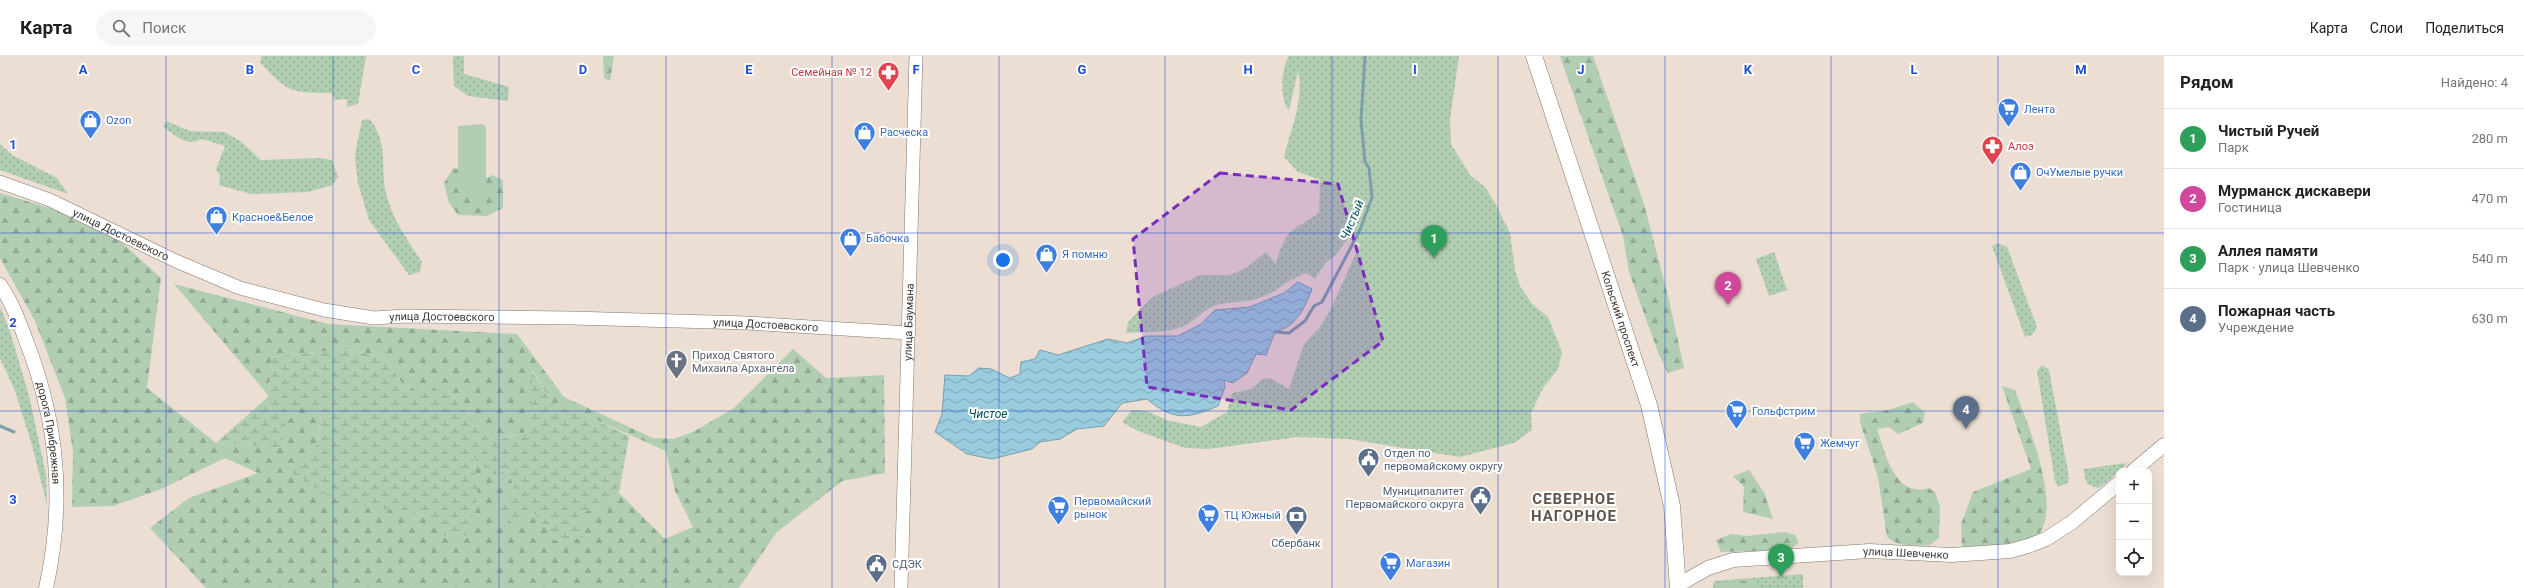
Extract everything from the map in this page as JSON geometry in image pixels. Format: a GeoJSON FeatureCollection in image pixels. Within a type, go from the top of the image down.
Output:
{"type":"FeatureCollection","features":[{"type":"Feature","properties":{"kind":"main road","name":"Кольский проспект"},"geometry":{"type":"LineString","coordinates":[[1534,56],[1649,405],[1672,506],[1678,586]]}},
{"type":"Feature","properties":{"kind":"main road","name":"дорога Прибрежная"},"geometry":{"type":"LineString","coordinates":[[0,285],[21,327],[36,366],[55,443],[57,463],[56,514],[54,544],[46,588]]}},
{"type":"Feature","properties":{"kind":"main road"},"geometry":{"type":"LineString","coordinates":[[2137,468],[2164,445]]}},
{"type":"Feature","properties":{"kind":"main road","name":"улица Шевченко"},"geometry":{"type":"LineString","coordinates":[[1678,586],[1708,568],[1733,560],[1868,551],[1952,555],[2010,550],[2028,546],[2046,539],[2071,523],[2116,486]]}},
{"type":"Feature","properties":{"kind":"street","name":"улица Баумана"},"geometry":{"type":"LineString","coordinates":[[901,588],[916,56]]}},
{"type":"Feature","properties":{"kind":"street","name":"улица Достоевского"},"geometry":{"type":"LineString","coordinates":[[0,182],[50,200],[176,261],[240,288],[324,310],[374,318],[405,316],[588,319],[747,324],[909,333]]}},
{"type":"Feature","properties":{"kind":"highlighted area"},"geometry":{"type":"Polygon","coordinates":[[[1220,173],[1338,184],[1383,341],[1291,410],[1147,387],[1133,239],[1220,173]]]}},
{"type":"Feature","properties":{"kind":"green space"},"geometry":{"type":"Polygon","coordinates":[[[262,56],[366,56],[358,104],[347,107],[347,99],[335,100],[331,93],[307,93],[291,89],[277,80],[260,62],[262,56]]]}},
{"type":"Feature","properties":{"kind":"green space"},"geometry":{"type":"Polygon","coordinates":[[[453,56],[464,56],[464,74],[509,87],[508,101],[468,96],[454,86],[453,56]]]}},
{"type":"Feature","properties":{"kind":"green space"},"geometry":{"type":"Polygon","coordinates":[[[603,56],[614,56],[610,81],[604,78],[603,56]]]}},
{"type":"Feature","properties":{"kind":"green space"},"geometry":{"type":"Polygon","coordinates":[[[1289,56],[1459,56],[1450,120],[1451,144],[1470,175],[1485,187],[1495,203],[1510,233],[1515,270],[1520,286],[1532,304],[1548,317],[1562,352],[1558,369],[1543,388],[1531,413],[1532,430],[1514,443],[1460,457],[1348,439],[1298,437],[1208,449],[1185,448],[1138,431],[1122,422],[1132,410],[1147,411],[1166,420],[1201,427],[1227,412],[1232,393],[1252,389],[1262,379],[1270,378],[1289,389],[1304,344],[1319,328],[1331,309],[1360,244],[1348,238],[1336,255],[1327,261],[1315,279],[1307,273],[1294,278],[1273,292],[1262,297],[1213,306],[1189,323],[1175,329],[1159,332],[1126,333],[1128,322],[1151,298],[1200,275],[1230,275],[1246,268],[1266,252],[1276,264],[1279,252],[1286,237],[1296,228],[1319,213],[1320,180],[1298,172],[1284,157],[1296,115],[1299,94],[1298,71],[1289,110],[1282,92],[1282,84],[1284,68],[1289,56]]]}},
{"type":"Feature","properties":{"kind":"green space"},"geometry":{"type":"Polygon","coordinates":[[[1560,56],[1593,56],[1644,204],[1668,296],[1684,368],[1668,373],[1659,355],[1629,272],[1623,236],[1560,56]]]}},
{"type":"Feature","properties":{"kind":"green space"},"geometry":{"type":"Polygon","coordinates":[[[369,119],[375,127],[382,145],[384,184],[392,212],[411,246],[422,262],[420,272],[409,275],[369,220],[358,183],[355,154],[362,120],[369,119]]]}},
{"type":"Feature","properties":{"kind":"green space"},"geometry":{"type":"Polygon","coordinates":[[[166,121],[190,131],[225,132],[240,141],[261,160],[321,158],[332,160],[338,177],[332,185],[308,192],[251,194],[219,185],[220,176],[216,169],[225,146],[202,139],[191,142],[186,141],[177,137],[163,127],[166,121]]]}},
{"type":"Feature","properties":{"kind":"green space"},"geometry":{"type":"Polygon","coordinates":[[[483,124],[486,127],[486,192],[478,196],[462,197],[458,190],[458,126],[483,124]]]}},
{"type":"Feature","properties":{"kind":"green space"},"geometry":{"type":"Polygon","coordinates":[[[0,144],[12,155],[57,178],[68,194],[0,170],[0,144]]]}},
{"type":"Feature","properties":{"kind":"green space"},"geometry":{"type":"Polygon","coordinates":[[[453,168],[458,169],[458,190],[486,192],[486,178],[492,175],[503,180],[503,208],[487,216],[458,215],[449,203],[444,183],[453,168]]]}},
{"type":"Feature","properties":{"kind":"green space"},"geometry":{"type":"Polygon","coordinates":[[[0,193],[50,208],[118,239],[161,278],[147,388],[216,443],[283,448],[287,404],[322,405],[318,443],[293,473],[394,509],[431,516],[478,496],[473,456],[494,475],[507,470],[515,489],[495,510],[580,513],[604,506],[619,493],[665,539],[693,527],[675,491],[666,451],[585,415],[553,404],[533,371],[530,431],[500,439],[471,417],[447,390],[407,390],[384,357],[345,349],[271,357],[269,396],[174,284],[328,324],[517,334],[564,397],[653,438],[673,439],[693,432],[734,408],[793,349],[826,378],[884,375],[885,473],[842,481],[776,533],[739,588],[206,588],[150,528],[189,498],[258,473],[225,458],[161,489],[113,506],[72,507],[73,452],[65,398],[35,321],[0,258],[0,193]]]}},
{"type":"Feature","properties":{"kind":"green space"},"geometry":{"type":"Polygon","coordinates":[[[1998,243],[2007,247],[2037,327],[2032,335],[2025,337],[1992,246],[1998,243]]]}},
{"type":"Feature","properties":{"kind":"green space"},"geometry":{"type":"Polygon","coordinates":[[[1774,252],[1787,290],[1769,296],[1756,259],[1774,252]]]}},
{"type":"Feature","properties":{"kind":"green space"},"geometry":{"type":"Polygon","coordinates":[[[0,307],[9,328],[29,396],[46,474],[47,505],[32,445],[15,391],[0,358],[0,307]]]}},
{"type":"Feature","properties":{"kind":"green space"},"geometry":{"type":"Polygon","coordinates":[[[345,349],[384,357],[407,390],[447,390],[471,417],[501,439],[530,431],[532,371],[553,404],[585,415],[629,436],[619,493],[604,506],[580,513],[583,538],[555,541],[533,512],[513,524],[494,511],[515,489],[507,470],[494,475],[473,457],[478,496],[467,536],[443,536],[431,516],[338,502],[292,473],[318,443],[322,405],[287,405],[283,448],[216,443],[269,396],[271,357],[345,349]]]}},
{"type":"Feature","properties":{"kind":"green space"},"geometry":{"type":"Polygon","coordinates":[[[2042,365],[2049,370],[2069,477],[2068,483],[2058,487],[2055,481],[2037,371],[2042,365]]]}},
{"type":"Feature","properties":{"kind":"green space"},"geometry":{"type":"Polygon","coordinates":[[[2002,386],[2015,390],[2028,424],[2042,470],[2046,493],[2046,514],[2041,531],[2029,542],[2007,546],[1962,549],[1961,524],[1973,492],[2031,469],[2002,386]]]}},
{"type":"Feature","properties":{"kind":"green space"},"geometry":{"type":"Polygon","coordinates":[[[1913,402],[1925,413],[1923,423],[1898,434],[1889,427],[1877,429],[1888,460],[1899,480],[1907,486],[1917,489],[1929,488],[1935,492],[1940,507],[1939,538],[1930,545],[1913,546],[1901,544],[1896,543],[1887,537],[1878,477],[1860,422],[1860,414],[1888,410],[1913,402]]]}},
{"type":"Feature","properties":{"kind":"green space"},"geometry":{"type":"Polygon","coordinates":[[[2127,463],[2122,468],[2116,468],[2116,473],[2098,488],[2087,484],[2083,469],[2127,463]]]}},
{"type":"Feature","properties":{"kind":"green space"},"geometry":{"type":"Polygon","coordinates":[[[1749,470],[1764,492],[1773,519],[1743,512],[1744,487],[1733,476],[1749,470]]]}},
{"type":"Feature","properties":{"kind":"green space"},"geometry":{"type":"Polygon","coordinates":[[[1785,532],[1795,535],[1799,542],[1790,550],[1721,552],[1716,540],[1731,534],[1746,536],[1785,532]]]}},
{"type":"Feature","properties":{"kind":"green space"},"geometry":{"type":"Polygon","coordinates":[[[1803,574],[1803,588],[1713,588],[1714,581],[1803,574]]]}},
{"type":"Feature","properties":{"kind":"green space"},"geometry":{"type":"Polygon","coordinates":[[[1757,580],[1757,588],[1717,588],[1717,583],[1757,580]]]}},
{"type":"Feature","properties":{"kind":"water","name":"Чистое"},"geometry":{"type":"Polygon","coordinates":[[[1298,282],[1312,289],[1303,310],[1289,326],[1275,332],[1266,355],[1256,354],[1247,373],[1233,383],[1224,380],[1225,387],[1218,406],[1198,413],[1181,416],[1165,411],[1147,399],[1122,403],[1104,426],[1077,429],[1060,439],[1040,442],[1032,449],[992,459],[967,454],[935,432],[942,414],[945,375],[969,376],[979,368],[991,369],[1010,378],[1020,374],[1021,362],[1035,359],[1040,350],[1058,355],[1108,339],[1127,343],[1146,336],[1178,336],[1201,324],[1215,310],[1250,307],[1284,293],[1298,282]]]}},
{"type":"Feature","properties":{"kind":"waterway","name":"Чистый"},"geometry":{"type":"LineString","coordinates":[[1275,332],[1289,333],[1305,321],[1314,306],[1322,302],[1360,230],[1372,197],[1369,168],[1365,162],[1361,120],[1365,56]]}},
{"type":"Feature","properties":{"kind":"waterway"},"geometry":{"type":"LineString","coordinates":[[0,426],[14,432]]}},
{"type":"Feature","properties":{"kind":"place","name":"Семейная № 12"},"geometry":{"type":"Point","coordinates":[888,92]}},
{"type":"Feature","properties":{"kind":"place","name":"Лента"},"geometry":{"type":"Point","coordinates":[2009,128]}},
{"type":"Feature","properties":{"kind":"place","name":"Ozon"},"geometry":{"type":"Point","coordinates":[90,140]}},
{"type":"Feature","properties":{"kind":"place","name":"Расческа"},"geometry":{"type":"Point","coordinates":[864,152]}},
{"type":"Feature","properties":{"kind":"place","name":"Алоэ"},"geometry":{"type":"Point","coordinates":[1992,166]}},
{"type":"Feature","properties":{"kind":"place","name":"ОчУмелые ручки"},"geometry":{"type":"Point","coordinates":[2020,192]}},
{"type":"Feature","properties":{"kind":"place","name":"Красное&Белое"},"geometry":{"type":"Point","coordinates":[217,236]}},
{"type":"Feature","properties":{"kind":"place","name":"Бабочка"},"geometry":{"type":"Point","coordinates":[850,258]}},
{"type":"Feature","properties":{"kind":"place","name":"Чистый Ручей"},"geometry":{"type":"Point","coordinates":[1434,258]}},
{"type":"Feature","properties":{"kind":"place","name":"Я помню"},"geometry":{"type":"Point","coordinates":[1046,274]}},
{"type":"Feature","properties":{"kind":"place","name":"Мурманск дискавери"},"geometry":{"type":"Point","coordinates":[1728,305]}},
{"type":"Feature","properties":{"kind":"place","name":"Приход Святого Михаила Архангела"},"geometry":{"type":"Point","coordinates":[677,380]}},
{"type":"Feature","properties":{"kind":"place","name":"Пожарная часть"},"geometry":{"type":"Point","coordinates":[1966,429]}},
{"type":"Feature","properties":{"kind":"place","name":"Гольфстрим"},"geometry":{"type":"Point","coordinates":[1736,430]}},
{"type":"Feature","properties":{"kind":"place","name":"Жемчуг"},"geometry":{"type":"Point","coordinates":[1804,462]}},
{"type":"Feature","properties":{"kind":"place","name":"Отдел по первомайскому округу"},"geometry":{"type":"Point","coordinates":[1369,478]}},
{"type":"Feature","properties":{"kind":"place","name":"Муниципалитет Первомайского округа"},"geometry":{"type":"Point","coordinates":[1480,516]}},
{"type":"Feature","properties":{"kind":"place","name":"Первомайский рынок"},"geometry":{"type":"Point","coordinates":[1058,526]}},
{"type":"Feature","properties":{"kind":"place","name":"ТЦ Южный"},"geometry":{"type":"Point","coordinates":[1208,534]}},
{"type":"Feature","properties":{"kind":"place","name":"Сбербанк"},"geometry":{"type":"Point","coordinates":[1296,536]}},
{"type":"Feature","properties":{"kind":"place","name":"Аллея памяти"},"geometry":{"type":"Point","coordinates":[1781,577]}},
{"type":"Feature","properties":{"kind":"place","name":"Магазин"},"geometry":{"type":"Point","coordinates":[1390,582]}},
{"type":"Feature","properties":{"kind":"place","name":"СДЭК"},"geometry":{"type":"Point","coordinates":[877,584]}},
{"type":"Feature","properties":{"kind":"district","name":"СЕВЕРНОЕ НАГОРНОЕ"},"geometry":{"type":"Point","coordinates":[1574,508]}}]}
